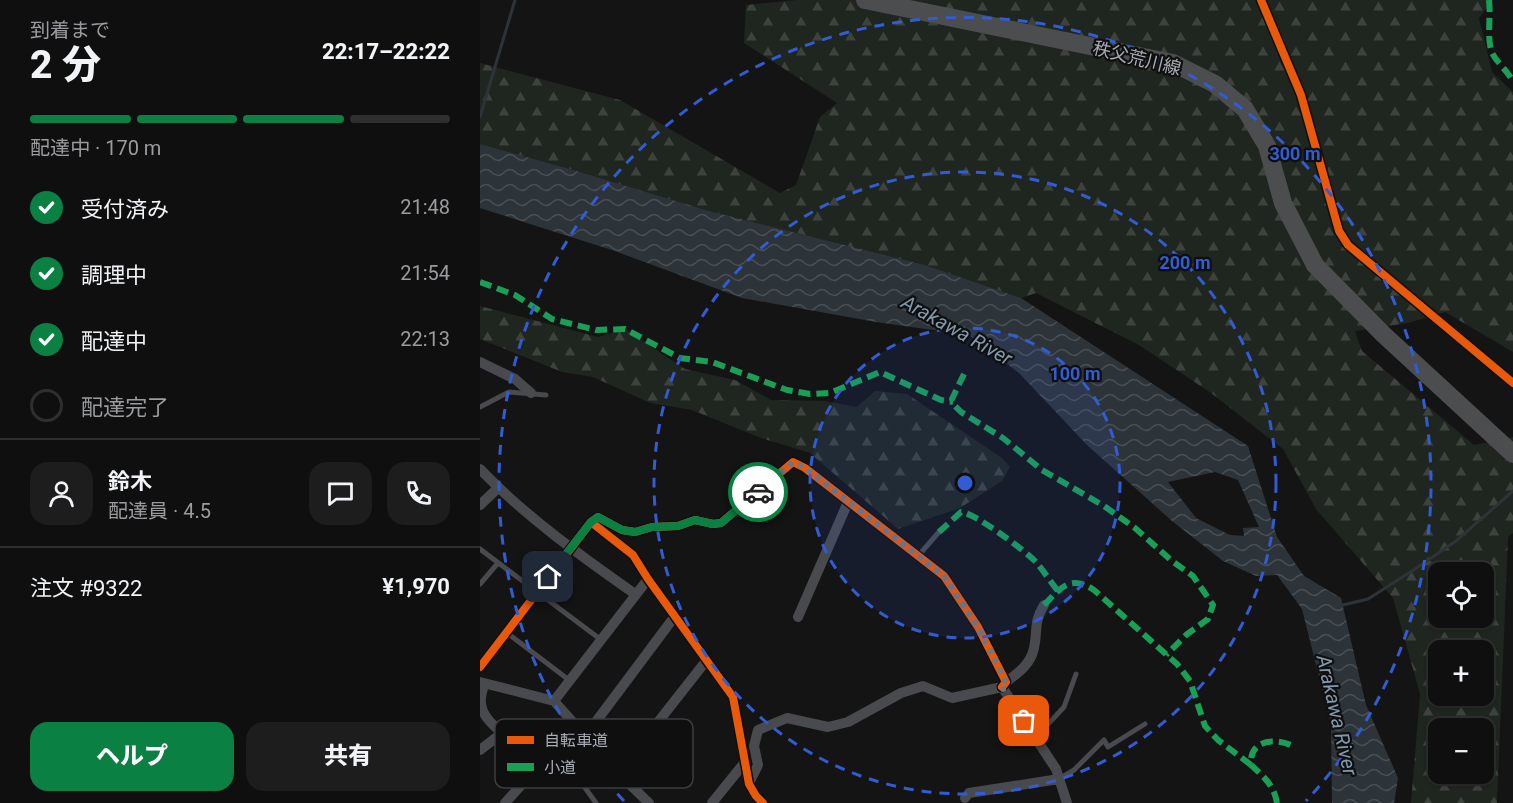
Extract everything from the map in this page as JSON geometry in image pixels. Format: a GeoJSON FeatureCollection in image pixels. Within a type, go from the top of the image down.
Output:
{"type":"FeatureCollection","features":[{"type":"Feature","properties":{"kind":"main road","name":"秩父荒川線"},"geometry":{"type":"LineString","coordinates":[[865,0],[1173,63],[1215,84],[1245,110],[1267,146],[1283,203],[1315,265],[1384,335],[1513,454]]}},
{"type":"Feature","properties":{"kind":"street"},"geometry":{"type":"LineString","coordinates":[[1261,0],[1301,95],[1339,231],[1348,245],[1513,382]]}},
{"type":"Feature","properties":{"kind":"street"},"geometry":{"type":"LineString","coordinates":[[480,362],[515,379],[531,393]]}},
{"type":"Feature","properties":{"kind":"street"},"geometry":{"type":"LineString","coordinates":[[480,667],[536,591],[591,522],[598,517],[622,530],[635,532],[652,527],[678,526],[695,520],[713,524],[721,523],[793,462],[805,468],[944,576],[978,627],[1004,685],[1056,769],[1067,803]]}},
{"type":"Feature","properties":{"kind":"street"},"geometry":{"type":"LineString","coordinates":[[480,469],[498,488],[571,548],[635,594]]}},
{"type":"Feature","properties":{"kind":"street"},"geometry":{"type":"LineString","coordinates":[[480,505],[498,488]]}},
{"type":"Feature","properties":{"kind":"street"},"geometry":{"type":"LineString","coordinates":[[798,617],[848,502]]}},
{"type":"Feature","properties":{"kind":"street"},"geometry":{"type":"LineString","coordinates":[[591,522],[633,555],[733,697],[749,784],[763,803]]}},
{"type":"Feature","properties":{"kind":"street"},"geometry":{"type":"LineString","coordinates":[[554,701],[648,579]]}},
{"type":"Feature","properties":{"kind":"street"},"geometry":{"type":"LineString","coordinates":[[749,784],[758,765],[754,746],[758,730],[786,718],[828,727],[849,722],[901,693],[923,686],[952,698],[1004,685],[1027,664],[1034,649],[1034,633],[1038,615],[1044,605]]}},
{"type":"Feature","properties":{"kind":"street"},"geometry":{"type":"LineString","coordinates":[[598,719],[675,616]]}},
{"type":"Feature","properties":{"kind":"street"},"geometry":{"type":"LineString","coordinates":[[660,719],[706,661]]}},
{"type":"Feature","properties":{"kind":"street"},"geometry":{"type":"LineString","coordinates":[[495,726],[488,719],[480,704],[482,683],[554,701],[571,719]]}},
{"type":"Feature","properties":{"kind":"street"},"geometry":{"type":"LineString","coordinates":[[480,750],[495,738]]}},
{"type":"Feature","properties":{"kind":"street"},"geometry":{"type":"LineString","coordinates":[[712,803],[746,762]]}},
{"type":"Feature","properties":{"kind":"street"},"geometry":{"type":"LineString","coordinates":[[965,798],[969,793],[1059,779]]}},
{"type":"Feature","properties":{"kind":"street"},"geometry":{"type":"LineString","coordinates":[[505,803],[519,788]]}},
{"type":"Feature","properties":{"kind":"street"},"geometry":{"type":"LineString","coordinates":[[634,788],[649,803]]}},
{"type":"Feature","properties":{"kind":"lane"},"geometry":{"type":"LineString","coordinates":[[480,407],[509,392],[546,395]]}},
{"type":"Feature","properties":{"kind":"lane"},"geometry":{"type":"LineString","coordinates":[[918,556],[939,532]]}},
{"type":"Feature","properties":{"kind":"lane"},"geometry":{"type":"LineString","coordinates":[[480,549],[600,639]]}},
{"type":"Feature","properties":{"kind":"lane"},"geometry":{"type":"LineString","coordinates":[[480,584],[498,563]]}},
{"type":"Feature","properties":{"kind":"lane"},"geometry":{"type":"LineString","coordinates":[[506,632],[569,680]]}},
{"type":"Feature","properties":{"kind":"lane"},"geometry":{"type":"LineString","coordinates":[[1035,738],[1064,707],[1076,674]]}},
{"type":"Feature","properties":{"kind":"lane"},"geometry":{"type":"LineString","coordinates":[[1059,779],[1074,770],[1104,740],[1108,747],[1145,724]]}},
{"type":"Feature","properties":{"kind":"lane"},"geometry":{"type":"LineString","coordinates":[[585,788],[596,803]]}},
{"type":"Feature","properties":{"kind":"green space"},"geometry":{"type":"Polygon","coordinates":[[[797,0],[1492,0],[1479,18],[1492,72],[1513,92],[1513,352],[1445,312],[1408,323],[1355,331],[1362,351],[1474,445],[1513,437],[1513,533],[1508,537],[1497,803],[1411,803],[1420,694],[1393,598],[1316,509],[1283,449],[1211,393],[1139,345],[1036,293],[1021,298],[925,265],[709,211],[480,144],[480,63],[620,100],[780,193],[796,185],[820,117],[837,103],[744,43],[746,5],[797,0]]]}},
{"type":"Feature","properties":{"kind":"green space"},"geometry":{"type":"Polygon","coordinates":[[[480,306],[598,337],[625,329],[685,369],[735,380],[771,400],[825,401],[857,407],[875,391],[907,394],[1002,458],[1010,467],[1002,481],[960,508],[898,529],[810,453],[761,438],[692,410],[650,403],[593,377],[562,372],[480,339],[480,306]]]}},
{"type":"Feature","properties":{"kind":"water","name":"Arakawa River"},"geometry":{"type":"Polygon","coordinates":[[[480,144],[709,211],[925,265],[1021,298],[1248,446],[1277,537],[1304,576],[1341,598],[1366,705],[1398,778],[1394,803],[1332,803],[1331,724],[1302,609],[1277,575],[1256,576],[1223,561],[1172,521],[1087,445],[1019,373],[969,335],[876,322],[742,298],[612,250],[480,208],[480,144]],[[1215,472],[1168,482],[1196,518],[1230,535],[1244,536],[1243,528],[1259,527],[1238,480],[1215,472]]]}},
{"type":"Feature","properties":{"kind":"waterway"},"geometry":{"type":"LineString","coordinates":[[480,117],[515,0]]}},
{"type":"Feature","properties":{"kind":"waterway"},"geometry":{"type":"LineString","coordinates":[[1339,606],[1368,599],[1415,569],[1456,541],[1513,491]]}},
{"type":"Feature","properties":{"kind":"marked path"},"geometry":{"type":"LineString","coordinates":[[1489,0],[1491,50],[1513,82]]}},
{"type":"Feature","properties":{"kind":"marked path"},"geometry":{"type":"LineString","coordinates":[[480,282],[515,295],[552,319],[596,330],[625,329],[680,358],[712,362],[787,390],[810,394],[830,393],[880,372],[941,400],[953,402]]}},
{"type":"Feature","properties":{"kind":"marked path"},"geometry":{"type":"LineString","coordinates":[[964,374],[952,399],[961,412],[1003,438],[1042,470],[1104,506],[1135,528],[1172,561],[1193,576],[1213,605],[1208,619],[1186,635],[1166,655]]}},
{"type":"Feature","properties":{"kind":"marked path"},"geometry":{"type":"LineString","coordinates":[[939,532],[961,512],[968,514],[999,533],[1029,556],[1038,564],[1058,591]]}},
{"type":"Feature","properties":{"kind":"marked path"},"geometry":{"type":"LineString","coordinates":[[1044,605],[1066,585],[1072,583],[1086,585],[1094,590],[1177,664],[1190,681],[1205,726],[1218,740],[1251,765]]}},
{"type":"Feature","properties":{"kind":"marked path"},"geometry":{"type":"LineString","coordinates":[[1277,803],[1271,786],[1251,765],[1251,757],[1258,746],[1271,741],[1293,746]]}},
{"type":"Feature","properties":{"kind":"cycle path"},"geometry":{"type":"LineString","coordinates":[[1261,0],[1301,95],[1339,231],[1348,245],[1513,383]]}},
{"type":"Feature","properties":{"kind":"cycle path"},"geometry":{"type":"LineString","coordinates":[[591,522],[598,517],[622,530],[635,532],[652,527],[678,526],[695,520],[713,524],[721,523],[793,462],[805,468],[944,576],[978,627],[1006,682],[1002,687]]}},
{"type":"Feature","properties":{"kind":"cycle path"},"geometry":{"type":"LineString","coordinates":[[480,667],[591,522],[633,555],[733,697],[749,784],[763,803]]}},
{"type":"Feature","properties":{"kind":"way so far"},"geometry":{"type":"LineString","coordinates":[[758,492],[793,462],[805,468],[944,576],[978,627],[999,665],[1006,682],[1002,687],[1024,721]]}},
{"type":"Feature","properties":{"kind":"route"},"geometry":{"type":"LineString","coordinates":[[548,577],[591,522],[598,517],[622,530],[635,532],[652,527],[678,526],[695,520],[713,524],[721,523],[758,492]]}}]}
